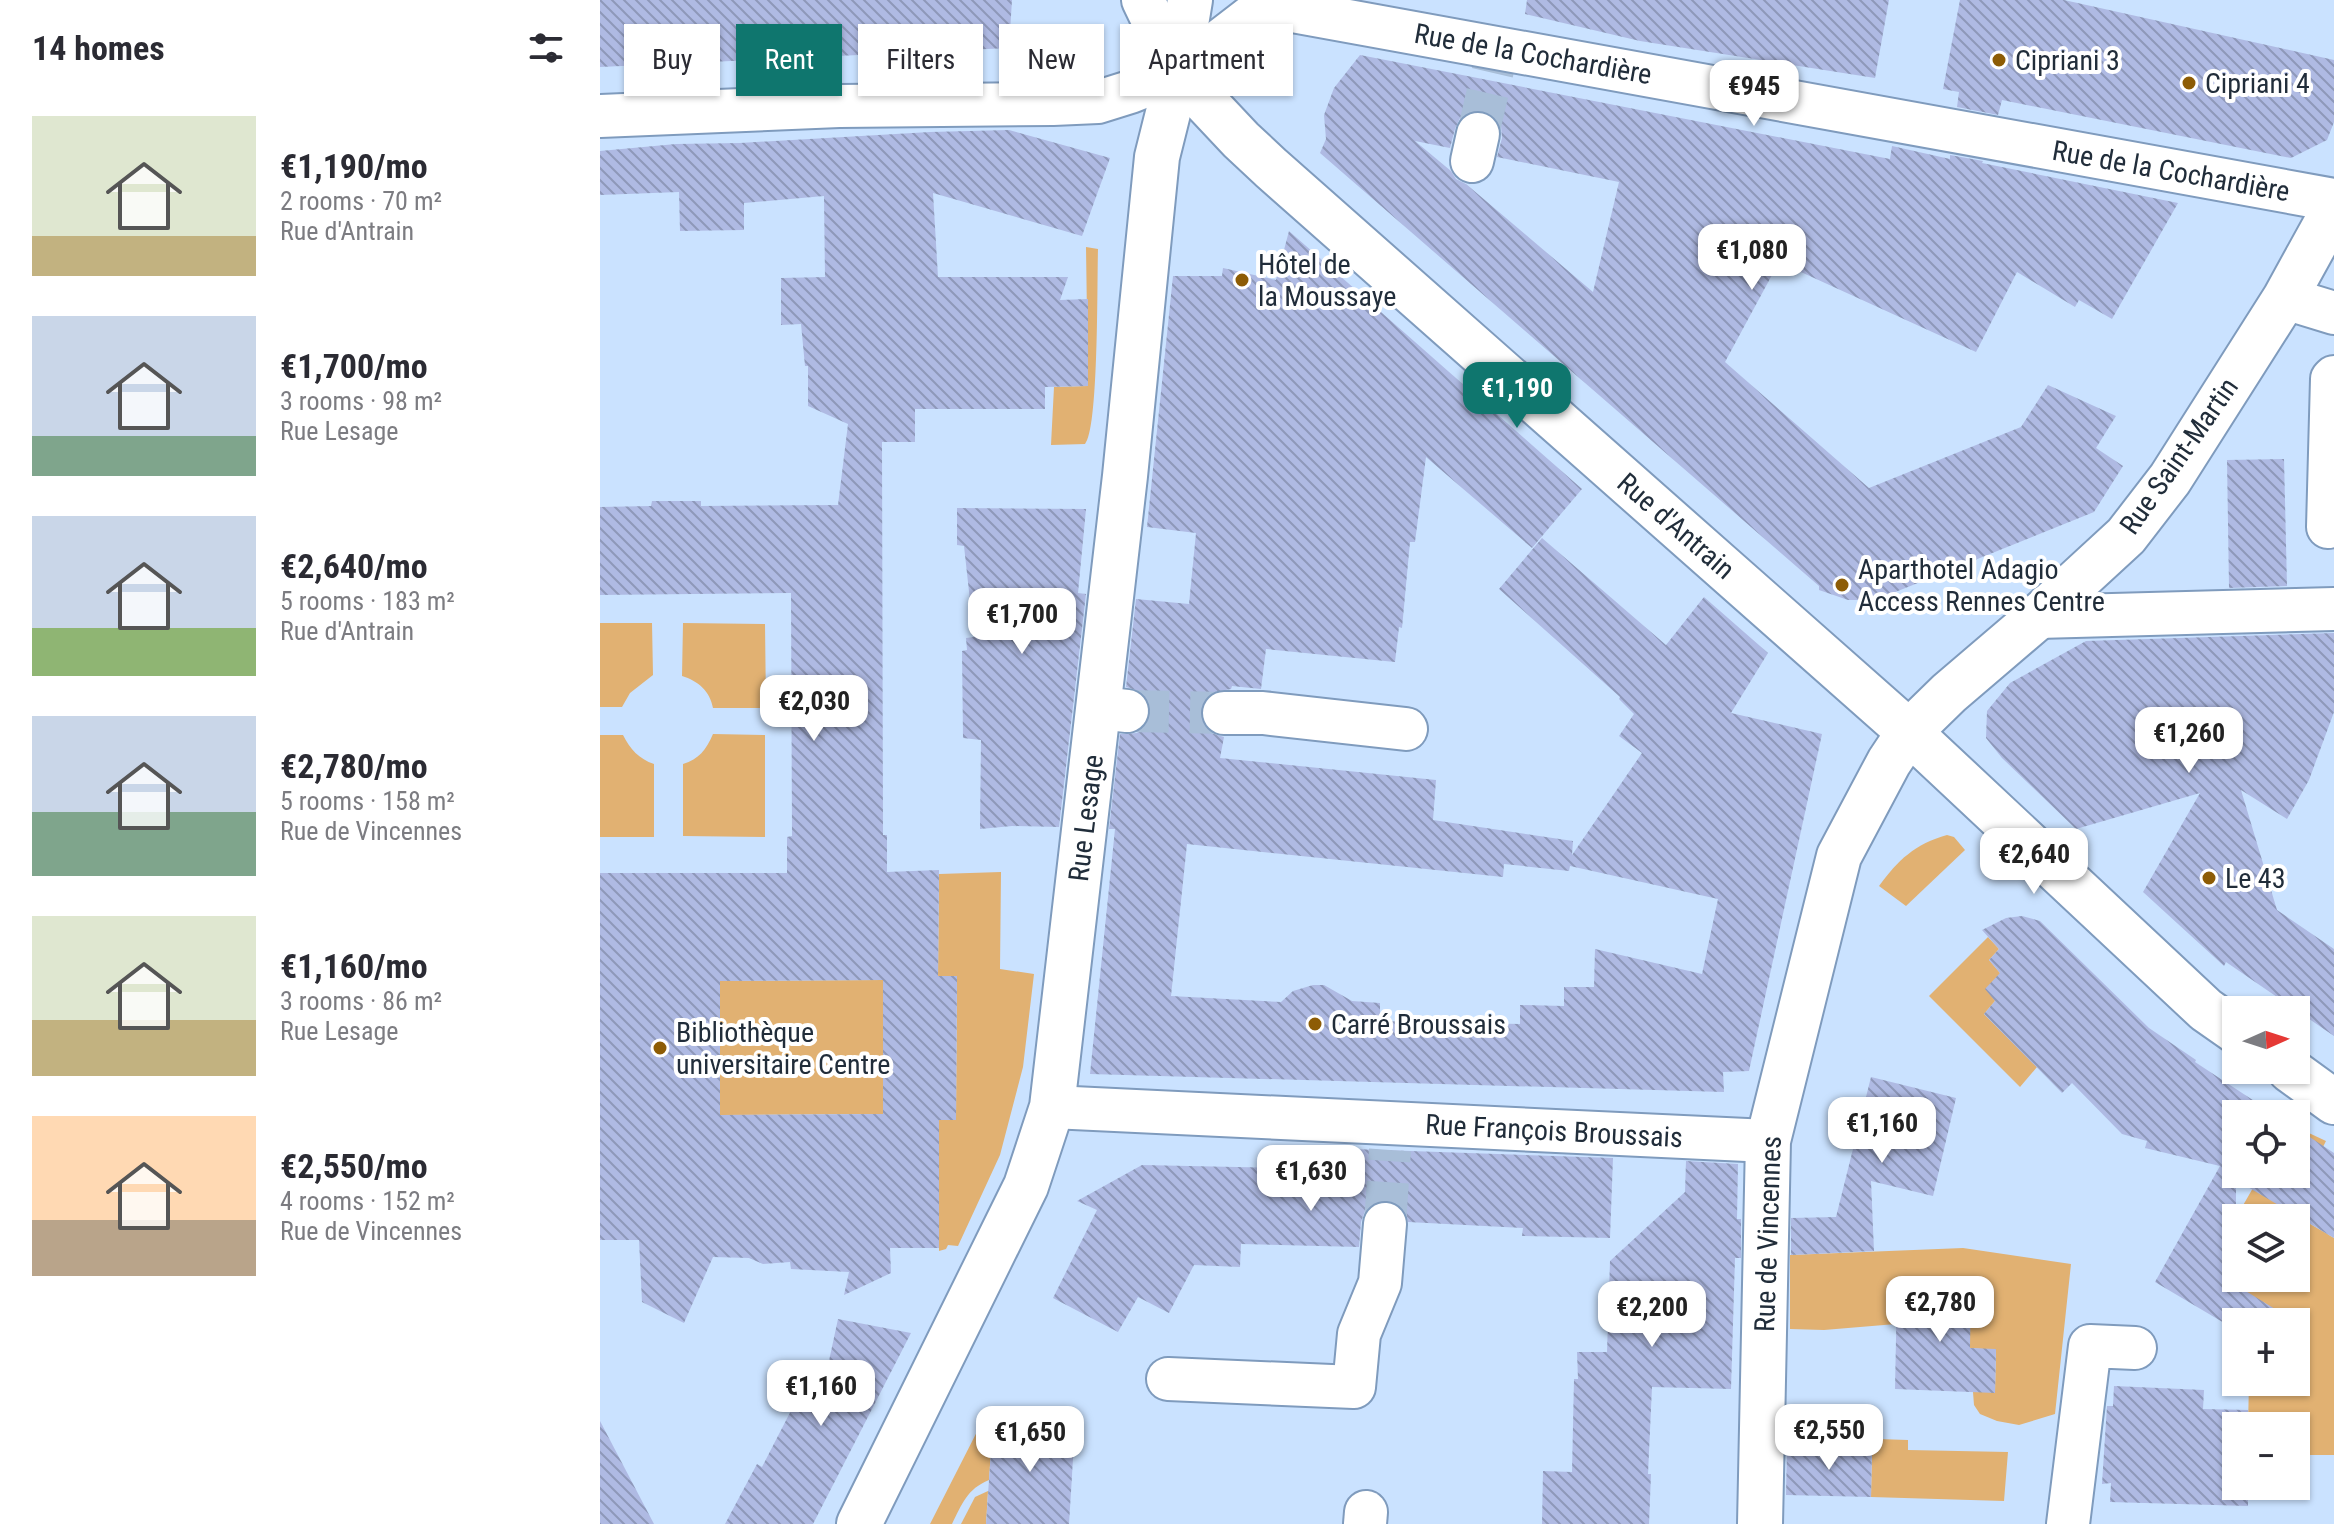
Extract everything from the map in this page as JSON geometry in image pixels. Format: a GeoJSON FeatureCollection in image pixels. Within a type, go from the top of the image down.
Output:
{"type":"FeatureCollection","features":[{"type":"Feature","properties":{"kind":"main road","name":"Rue Lesage"},"geometry":{"type":"LineString","coordinates":[[1186,24],[1190,0]]}},
{"type":"Feature","properties":{"kind":"main road","name":"Rue Lesage"},"geometry":{"type":"LineString","coordinates":[[859,1524],[1026,1186],[1052,1107],[1113,709],[1155,168],[1172,96]]}},
{"type":"Feature","properties":{"kind":"main road","name":"Rue d'Antrain"},"geometry":{"type":"LineString","coordinates":[[1200,96],[1271,168],[1909,732],[2206,1010],[2222,1021]]}},
{"type":"Feature","properties":{"kind":"main road","name":"Rue Saint-Martin"},"geometry":{"type":"LineString","coordinates":[[1909,732],[2126,536],[2170,479],[2285,298],[2334,209]]}},
{"type":"Feature","properties":{"kind":"main road","name":"Rue de Vincennes"},"geometry":{"type":"LineString","coordinates":[[1760,1524],[1768,1141],[1839,856],[1889,762],[1909,732]]}},
{"type":"Feature","properties":{"kind":"main road"},"geometry":{"type":"LineString","coordinates":[[2309,1084],[2334,1102]]}},
{"type":"Feature","properties":{"kind":"street","name":"Rue d'Antrain"},"geometry":{"type":"LineString","coordinates":[[1143,0],[1155,24]]}},
{"type":"Feature","properties":{"kind":"street"},"geometry":{"type":"LineString","coordinates":[[1210,24],[1225,0]]}},
{"type":"Feature","properties":{"kind":"street","name":"Rue de la Cochardière"},"geometry":{"type":"LineString","coordinates":[[1242,24],[1261,9],[1271,7],[2334,200]]}},
{"type":"Feature","properties":{"kind":"street","name":"Rue de la Cochardière"},"geometry":{"type":"LineString","coordinates":[[600,116],[839,106],[1080,104],[1120,95]]}},
{"type":"Feature","properties":{"kind":"street"},"geometry":{"type":"LineString","coordinates":[[2285,298],[2334,313]]}},
{"type":"Feature","properties":{"kind":"street"},"geometry":{"type":"LineString","coordinates":[[2328,527],[2334,377]]}},
{"type":"Feature","properties":{"kind":"street"},"geometry":{"type":"LineString","coordinates":[[2038,617],[2334,609]]}},
{"type":"Feature","properties":{"kind":"street"},"geometry":{"type":"LineString","coordinates":[[1224,713],[1263,713],[1406,729]]}},
{"type":"Feature","properties":{"kind":"street","name":"Rue François Broussais"},"geometry":{"type":"LineString","coordinates":[[1052,1107],[1390,1136],[1768,1141]]}},
{"type":"Feature","properties":{"kind":"street"},"geometry":{"type":"LineString","coordinates":[[1168,1379],[1354,1387],[1359,1334],[1380,1283],[1385,1224]]}},
{"type":"Feature","properties":{"kind":"street"},"geometry":{"type":"LineString","coordinates":[[2068,1524],[2090,1346],[2135,1348]]}},
{"type":"Feature","properties":{"kind":"shaded area"},"geometry":{"type":"Polygon","coordinates":[[[1086,247],[1098,249],[1095,384],[1090,433],[1085,444],[1051,445],[1054,387],[1088,386],[1086,247]]]}},
{"type":"Feature","properties":{"kind":"shaded area"},"geometry":{"type":"Polygon","coordinates":[[[600,623],[652,623],[653,675],[630,693],[622,707],[600,707],[600,623]]]}},
{"type":"Feature","properties":{"kind":"shaded area"},"geometry":{"type":"Polygon","coordinates":[[[683,623],[765,624],[766,708],[713,708],[702,688],[682,676],[683,623]]]}},
{"type":"Feature","properties":{"kind":"shaded area"},"geometry":{"type":"Polygon","coordinates":[[[713,734],[765,735],[765,837],[683,836],[683,764],[701,753],[713,734]]]}},
{"type":"Feature","properties":{"kind":"shaded area"},"geometry":{"type":"Polygon","coordinates":[[[600,735],[623,735],[636,753],[654,764],[654,837],[600,837],[600,735]]]}},
{"type":"Feature","properties":{"kind":"shaded area"},"geometry":{"type":"Polygon","coordinates":[[[1947,835],[1954,837],[1965,850],[1906,906],[1879,886],[1908,854],[1947,835]]]}},
{"type":"Feature","properties":{"kind":"shaded area"},"geometry":{"type":"Polygon","coordinates":[[[1001,872],[1000,969],[1034,974],[1023,1067],[1000,1155],[958,1246],[948,1245],[939,1251],[939,1120],[956,1119],[957,976],[938,976],[939,874],[1001,872]]]}},
{"type":"Feature","properties":{"kind":"shaded area"},"geometry":{"type":"Polygon","coordinates":[[[1988,937],[1999,949],[1989,960],[2000,973],[1995,1001],[1984,1014],[2037,1067],[2020,1087],[1929,996],[1988,937]]]}},
{"type":"Feature","properties":{"kind":"shaded area"},"geometry":{"type":"Polygon","coordinates":[[[883,980],[883,1114],[720,1115],[720,981],[883,980]]]}},
{"type":"Feature","properties":{"kind":"shaded area"},"geometry":{"type":"Polygon","coordinates":[[[2310,1134],[2326,1141],[2310,1173],[2310,1134]]]}},
{"type":"Feature","properties":{"kind":"shaded area"},"geometry":{"type":"Polygon","coordinates":[[[2253,1188],[2302,1188],[2294,1204],[2244,1204],[2253,1188]]]}},
{"type":"Feature","properties":{"kind":"shaded area"},"geometry":{"type":"Polygon","coordinates":[[[2310,1224],[2334,1238],[2334,1455],[2310,1455],[2310,1412],[2248,1412],[2249,1396],[2310,1396],[2310,1308],[2270,1308],[2242,1292],[2310,1292],[2310,1224]]]}},
{"type":"Feature","properties":{"kind":"shaded area"},"geometry":{"type":"Polygon","coordinates":[[[1963,1248],[2071,1264],[2055,1414],[2019,1425],[1980,1414],[1974,1405],[1973,1392],[1995,1392],[1996,1350],[1970,1348],[1897,1288],[1896,1324],[1824,1330],[1790,1329],[1790,1255],[1963,1248]]]}},
{"type":"Feature","properties":{"kind":"shaded area"},"geometry":{"type":"Polygon","coordinates":[[[984,1418],[993,1421],[989,1480],[970,1493],[952,1524],[930,1524],[984,1418]]]}},
{"type":"Feature","properties":{"kind":"shaded area"},"geometry":{"type":"Polygon","coordinates":[[[1787,1436],[1908,1440],[1908,1450],[2008,1452],[2004,1501],[1871,1497],[1872,1450],[1787,1447],[1787,1436]]]}},
{"type":"Feature","properties":{"kind":"shaded area"},"geometry":{"type":"Polygon","coordinates":[[[988,1491],[986,1524],[961,1524],[975,1497],[988,1491]]]}},
{"type":"Feature","properties":{"kind":"building"},"geometry":{"type":"Polygon","coordinates":[[[600,0],[1012,0],[1010,24],[999,24],[999,48],[983,49],[983,24],[858,24],[858,55],[842,56],[842,24],[736,24],[736,61],[720,61],[720,24],[624,24],[624,66],[600,67],[600,0]]]}},
{"type":"Feature","properties":{"kind":"building"},"geometry":{"type":"Polygon","coordinates":[[[1527,0],[1889,0],[1875,78],[1640,41],[1525,14],[1527,0]]]}},
{"type":"Feature","properties":{"kind":"building","name":"Cipriani 4"},"geometry":{"type":"Polygon","coordinates":[[[1960,0],[2064,0],[2334,60],[2334,122],[2327,140],[2291,158],[2002,100],[1998,115],[1957,107],[1959,92],[1943,89],[1960,0]]]}},
{"type":"Feature","properties":{"kind":"building"},"geometry":{"type":"Polygon","coordinates":[[[1360,55],[1890,159],[1892,146],[1950,159],[1950,155],[1983,161],[2178,203],[2112,319],[2079,300],[2075,307],[2017,272],[1976,352],[1779,262],[1725,362],[1869,488],[2021,427],[2048,385],[2116,416],[2096,448],[2123,466],[2094,512],[1888,595],[1848,600],[1819,590],[1819,586],[1320,153],[1326,139],[1324,115],[1334,88],[1360,55]],[[1482,110],[1470,111],[1460,118],[1450,148],[1415,141],[1451,171],[1456,179],[1466,184],[1593,292],[1619,182],[1497,157],[1502,138],[1501,126],[1494,116],[1482,110]]]}},
{"type":"Feature","properties":{"kind":"building"},"geometry":{"type":"Polygon","coordinates":[[[1009,130],[1110,158],[1082,236],[933,193],[938,277],[1068,277],[1060,300],[1088,299],[1088,386],[1045,387],[1045,409],[915,409],[915,442],[882,442],[883,835],[887,835],[887,872],[939,870],[938,976],[957,976],[956,1120],[939,1120],[939,1248],[890,1248],[891,1273],[844,1295],[849,1272],[791,1269],[790,1262],[763,1264],[749,1258],[713,1257],[684,1323],[642,1302],[639,1240],[600,1240],[600,873],[787,873],[787,837],[792,836],[791,593],[600,595],[600,507],[651,506],[652,501],[701,501],[701,506],[838,505],[848,424],[808,406],[808,366],[805,366],[801,324],[781,325],[781,278],[825,277],[824,196],[744,203],[744,230],[680,231],[679,192],[600,195],[600,151],[676,144],[1009,130]],[[883,980],[720,981],[720,1115],[883,1114],[883,980]]]}},
{"type":"Feature","properties":{"kind":"building"},"geometry":{"type":"Polygon","coordinates":[[[1289,231],[1582,489],[1532,548],[1426,457],[1415,542],[1410,542],[1402,628],[1399,627],[1395,662],[1266,649],[1261,689],[1232,686],[1231,689],[1211,693],[1203,702],[1200,712],[1203,724],[1211,733],[1224,737],[1220,758],[1436,780],[1433,820],[1573,841],[1572,855],[1642,753],[1619,736],[1634,714],[1620,697],[1499,589],[1542,538],[1666,645],[1704,597],[1768,653],[1731,713],[1822,734],[1749,1071],[1723,1072],[1724,1092],[1090,1074],[1115,829],[1109,829],[1120,734],[1137,733],[1147,724],[1151,713],[1149,701],[1142,692],[1126,687],[1136,599],[1189,604],[1196,533],[1147,527],[1173,276],[1222,276],[1223,268],[1276,280],[1289,231]],[[1187,844],[1171,996],[1281,1002],[1293,991],[1324,985],[1352,1001],[1380,1003],[1380,1021],[1520,1024],[1520,1005],[1564,1006],[1564,987],[1594,987],[1595,949],[1702,974],[1718,899],[1570,866],[1569,871],[1504,864],[1503,877],[1187,844]]]}},
{"type":"Feature","properties":{"kind":"building"},"geometry":{"type":"Polygon","coordinates":[[[2284,459],[2287,586],[2229,588],[2227,460],[2284,459]]]}},
{"type":"Feature","properties":{"kind":"building"},"geometry":{"type":"Polygon","coordinates":[[[957,508],[1086,509],[1078,593],[1086,594],[1059,827],[980,829],[981,740],[963,738],[962,651],[967,650],[966,638],[974,637],[964,546],[957,545],[957,508]]]}},
{"type":"Feature","properties":{"kind":"building"},"geometry":{"type":"Polygon","coordinates":[[[2334,633],[2334,712],[2309,780],[2287,819],[2241,790],[2277,910],[2334,949],[2334,1036],[2310,1020],[2310,996],[2276,996],[2226,962],[2224,966],[2143,892],[2200,793],[2076,829],[2002,758],[1986,738],[1987,711],[2010,683],[2086,641],[2334,633]]]}},
{"type":"Feature","properties":{"kind":"building"},"geometry":{"type":"Polygon","coordinates":[[[2022,916],[2040,921],[2149,1028],[2222,1080],[2222,1084],[2228,1084],[2253,1100],[2222,1100],[2222,1188],[2236,1188],[2236,1204],[2222,1204],[2222,1292],[2247,1292],[2273,1308],[2222,1308],[2222,1322],[2155,1282],[2220,1166],[2145,1148],[2147,1141],[2122,1134],[2072,1083],[2062,1093],[1984,1014],[1995,1001],[1985,989],[2000,973],[1989,960],[1999,949],[1982,930],[2006,918],[2022,916]]]}},
{"type":"Feature","properties":{"kind":"building"},"geometry":{"type":"Polygon","coordinates":[[[1871,1077],[1956,1098],[1933,1196],[1871,1181],[1874,1251],[1791,1255],[1791,1218],[1836,1217],[1871,1077]]]}},
{"type":"Feature","properties":{"kind":"building"},"geometry":{"type":"Polygon","coordinates":[[[2310,1137],[2334,1153],[2334,1238],[2310,1224],[2310,1204],[2277,1204],[2250,1188],[2310,1188],[2310,1137]]]}},
{"type":"Feature","properties":{"kind":"building"},"geometry":{"type":"Polygon","coordinates":[[[1324,1148],[1613,1158],[1610,1238],[1522,1236],[1523,1228],[1408,1222],[1406,1213],[1399,1205],[1386,1200],[1374,1203],[1365,1211],[1359,1247],[1241,1244],[1240,1267],[1194,1265],[1169,1313],[1138,1297],[1118,1332],[1053,1298],[1097,1210],[1077,1201],[1142,1165],[1324,1169],[1324,1148]]]}},
{"type":"Feature","properties":{"kind":"building"},"geometry":{"type":"Polygon","coordinates":[[[1686,1161],[1738,1164],[1737,1219],[1741,1219],[1741,1258],[1735,1258],[1731,1389],[1652,1387],[1649,1524],[1542,1524],[1543,1471],[1572,1472],[1577,1352],[1607,1352],[1610,1261],[1685,1192],[1686,1161]]]}},
{"type":"Feature","properties":{"kind":"building"},"geometry":{"type":"Polygon","coordinates":[[[1897,1288],[1971,1289],[1970,1348],[1996,1349],[1995,1393],[1895,1389],[1897,1288]]]}},
{"type":"Feature","properties":{"kind":"building"},"geometry":{"type":"Polygon","coordinates":[[[838,1319],[911,1333],[813,1524],[725,1524],[757,1464],[762,1467],[815,1364],[827,1370],[838,1319]]]}},
{"type":"Feature","properties":{"kind":"building"},"geometry":{"type":"Polygon","coordinates":[[[2114,1386],[2204,1390],[2203,1409],[2248,1410],[2222,1412],[2222,1500],[2248,1500],[2248,1506],[2110,1502],[2111,1483],[2102,1484],[2107,1406],[2113,1406],[2114,1386]]]}},
{"type":"Feature","properties":{"kind":"building"},"geometry":{"type":"Polygon","coordinates":[[[600,1421],[654,1524],[600,1524],[600,1421]]]}},
{"type":"Feature","properties":{"kind":"building"},"geometry":{"type":"Polygon","coordinates":[[[993,1421],[1075,1427],[1069,1524],[986,1524],[993,1421]]]}},
{"type":"Feature","properties":{"kind":"building"},"geometry":{"type":"Polygon","coordinates":[[[1787,1447],[1872,1450],[1871,1497],[1786,1495],[1787,1447]]]}},
{"type":"Feature","properties":{"kind":"tunnel"},"geometry":{"type":"LineString","coordinates":[[1478,134],[1498,48]]}},
{"type":"Feature","properties":{"kind":"tunnel"},"geometry":{"type":"LineString","coordinates":[[1127,711],[1224,713]]}},
{"type":"Feature","properties":{"kind":"tunnel"},"geometry":{"type":"LineString","coordinates":[[1385,1224],[1390,1150]]}},
{"type":"Feature","properties":{"kind":"place","name":"Cipriani 3"},"geometry":{"type":"Point","coordinates":[1999,60]}},
{"type":"Feature","properties":{"kind":"place","name":"Cipriani 4"},"geometry":{"type":"Point","coordinates":[2189,83]}},
{"type":"Feature","properties":{"kind":"place","name":"Hôtel de la Moussaye"},"geometry":{"type":"Point","coordinates":[1242,280]}},
{"type":"Feature","properties":{"kind":"place","name":"Aparthotel Adagio Access Rennes Centre"},"geometry":{"type":"Point","coordinates":[1842,585]}},
{"type":"Feature","properties":{"kind":"place","name":"Le 43"},"geometry":{"type":"Point","coordinates":[2209,878]}},
{"type":"Feature","properties":{"kind":"place","name":"Carré Broussais"},"geometry":{"type":"Point","coordinates":[1315,1024]}},
{"type":"Feature","properties":{"kind":"place","name":"Bibliothèque universitaire Centre"},"geometry":{"type":"Point","coordinates":[660,1048]}}]}
